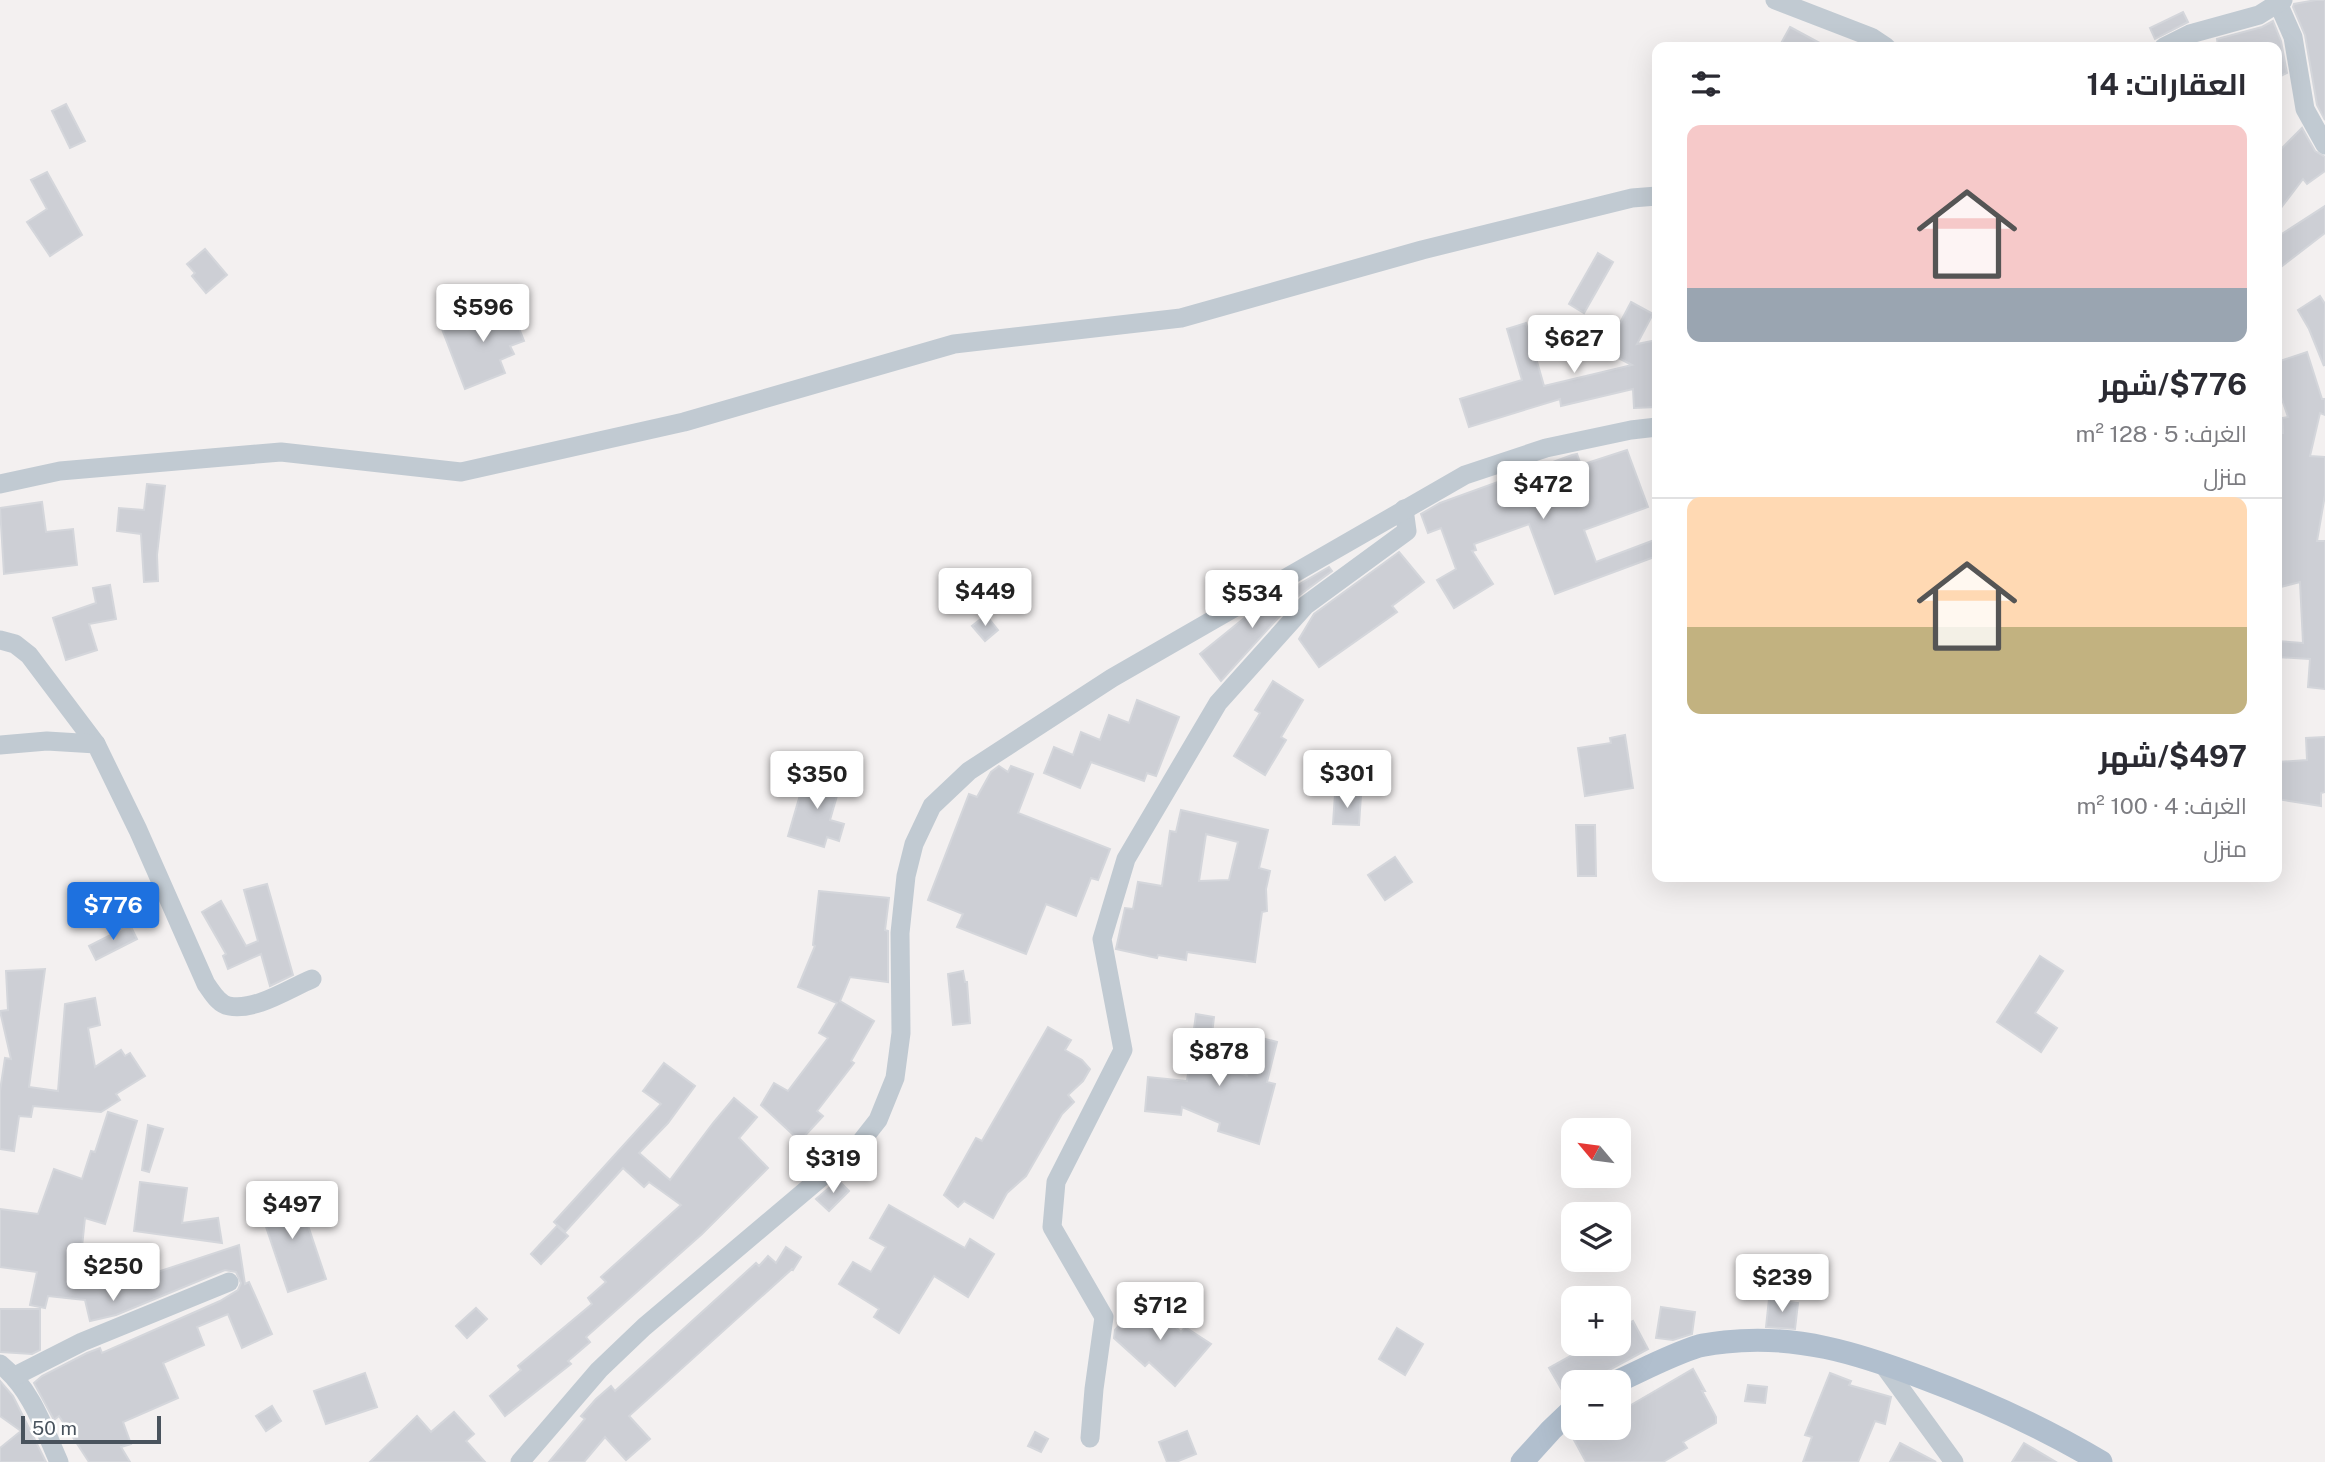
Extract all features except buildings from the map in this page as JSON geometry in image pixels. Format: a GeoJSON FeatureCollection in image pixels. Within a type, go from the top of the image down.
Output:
{"type":"FeatureCollection","features":[{"type":"Feature","properties":{"kind":"main road"},"geometry":{"type":"LineString","coordinates":[[1631,1375],[1700,1345],[1750,1339],[1786,1341],[1837,1349],[1967,1394],[2060,1438],[2101,1462]]}},
{"type":"Feature","properties":{"kind":"main road"},"geometry":{"type":"LineString","coordinates":[[1522,1462],[1561,1420]]}},
{"type":"Feature","properties":{"kind":"street"},"geometry":{"type":"LineString","coordinates":[[1775,0],[1878,42]]}},
{"type":"Feature","properties":{"kind":"street"},"geometry":{"type":"LineString","coordinates":[[2174,42],[2190,34],[2259,16],[2281,2],[2293,37],[2305,109],[2325,145]]}},
{"type":"Feature","properties":{"kind":"street"},"geometry":{"type":"LineString","coordinates":[[0,484],[60,471],[281,452],[461,472],[684,422],[954,344],[1181,318],[1422,250],[1632,198],[1652,196]]}},
{"type":"Feature","properties":{"kind":"street"},"geometry":{"type":"LineString","coordinates":[[520,1462],[599,1370],[644,1327],[856,1148],[878,1120],[895,1078],[901,1032],[900,933],[906,876],[914,844],[932,806],[969,771],[1112,678],[1465,475],[1546,448],[1652,428]]}},
{"type":"Feature","properties":{"kind":"street"},"geometry":{"type":"LineString","coordinates":[[1090,1438],[1104,1317],[1052,1227],[1056,1182],[1123,1049],[1102,940],[1126,859],[1218,704],[1306,606],[1408,531],[1404,509]]}},
{"type":"Feature","properties":{"kind":"street"},"geometry":{"type":"LineString","coordinates":[[0,640],[15,644],[29,655],[96,744],[138,830],[206,984],[218,1000],[228,1006],[254,1005],[312,979]]}},
{"type":"Feature","properties":{"kind":"street"},"geometry":{"type":"LineString","coordinates":[[0,745],[47,741],[96,744]]}},
{"type":"Feature","properties":{"kind":"street"},"geometry":{"type":"LineString","coordinates":[[59,1462],[28,1394],[8,1370],[229,1282]]}},
{"type":"Feature","properties":{"kind":"street"},"geometry":{"type":"LineString","coordinates":[[1882,1363],[1954,1462]]}}]}
